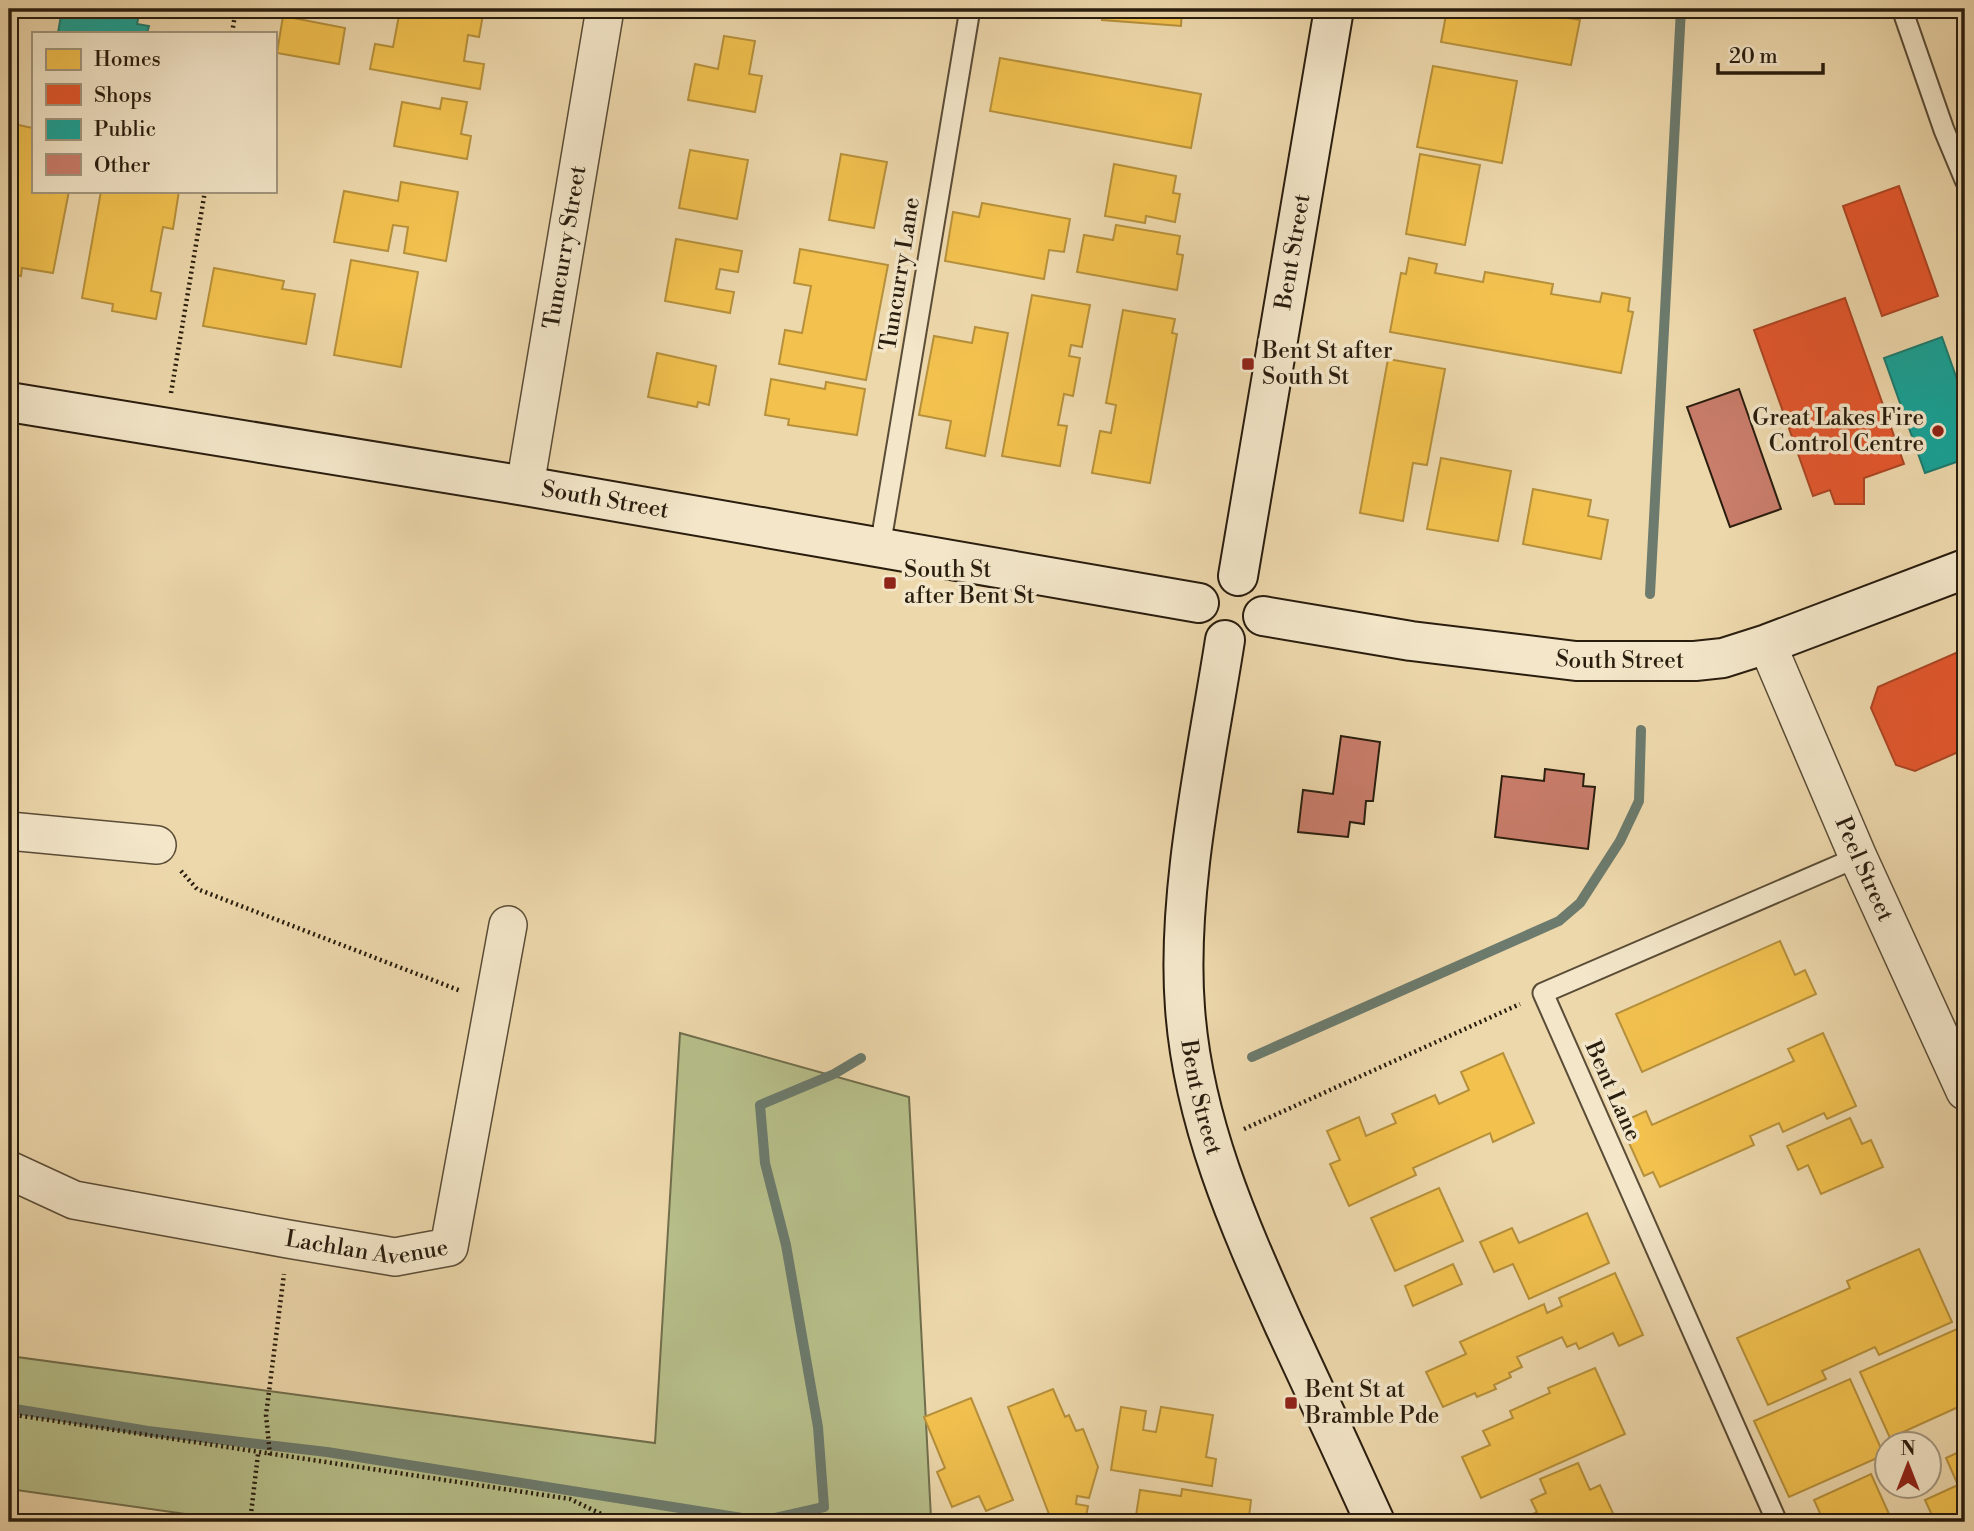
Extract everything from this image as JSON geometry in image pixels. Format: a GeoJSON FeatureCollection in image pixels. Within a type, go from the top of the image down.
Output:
{"type":"FeatureCollection","features":[{"type":"Feature","properties":{"kind":"street","name":"Tuncurry Street"},"geometry":{"type":"LineString","coordinates":[[525,486],[605,9]]}},
{"type":"Feature","properties":{"kind":"street","name":"Bent Street"},"geometry":{"type":"LineString","coordinates":[[1238,576],[1334,9]]}},
{"type":"Feature","properties":{"kind":"street","name":"South Street"},"geometry":{"type":"LineString","coordinates":[[9,402],[525,486],[1199,603]]}},
{"type":"Feature","properties":{"kind":"street","name":"South Street"},"geometry":{"type":"LineString","coordinates":[[1263,616],[1412,641],[1576,661],[1695,661],[1723,658],[1767,644],[1965,569]]}},
{"type":"Feature","properties":{"kind":"street"},"geometry":{"type":"LineString","coordinates":[[1224,576],[1238,576],[1258,590],[1263,601],[1263,616],[1250,635],[1225,640],[1204,627],[1199,616],[1199,603],[1203,591],[1213,581],[1224,576]]}},
{"type":"Feature","properties":{"kind":"street","name":"Bent Street"},"geometry":{"type":"LineString","coordinates":[[1225,640],[1196,832],[1184,968],[1189,1048],[1210,1144],[1242,1232],[1375,1522]]}},
{"type":"Feature","properties":{"kind":"street","name":"Peel Street"},"geometry":{"type":"LineString","coordinates":[[1767,644],[1858,857],[1965,1091]]}},
{"type":"Feature","properties":{"kind":"street"},"geometry":{"type":"LineString","coordinates":[[9,831],[157,845]]}},
{"type":"Feature","properties":{"kind":"street","name":"Lachlan Avenue"},"geometry":{"type":"LineString","coordinates":[[9,1170],[74,1200],[288,1239],[395,1257],[449,1247],[508,925]]}},
{"type":"Feature","properties":{"kind":"lane","name":"Tuncurry Lane"},"geometry":{"type":"LineString","coordinates":[[880,547],[970,9]]}},
{"type":"Feature","properties":{"kind":"lane"},"geometry":{"type":"LineString","coordinates":[[1902,9],[1944,130],[1965,180]]}},
{"type":"Feature","properties":{"kind":"lane"},"geometry":{"type":"LineString","coordinates":[[1543,993],[1858,857]]}},
{"type":"Feature","properties":{"kind":"lane","name":"Bent Lane"},"geometry":{"type":"LineString","coordinates":[[1543,993],[1777,1522]]}},
{"type":"Feature","properties":{"kind":"path"},"geometry":{"type":"LineString","coordinates":[[232,32],[236,9]]}},
{"type":"Feature","properties":{"kind":"path"},"geometry":{"type":"LineString","coordinates":[[165,429],[205,192]]}},
{"type":"Feature","properties":{"kind":"path"},"geometry":{"type":"LineString","coordinates":[[157,845],[197,889],[495,1004]]}},
{"type":"Feature","properties":{"kind":"path"},"geometry":{"type":"LineString","coordinates":[[1210,1144],[1543,993]]}},
{"type":"Feature","properties":{"kind":"path"},"geometry":{"type":"LineString","coordinates":[[270,1454],[267,1421],[288,1239]]}},
{"type":"Feature","properties":{"kind":"path"},"geometry":{"type":"LineString","coordinates":[[9,1414],[570,1499],[618,1522]]}},
{"type":"Feature","properties":{"kind":"path"},"geometry":{"type":"LineString","coordinates":[[250,1522],[258,1453]]}},
{"type":"Feature","properties":{"kind":"green space"},"geometry":{"type":"Polygon","coordinates":[[[680,1033],[909,1097],[931,1518],[921,1522],[242,1522],[9,1489],[9,1356],[655,1443],[680,1033]]]}},
{"type":"Feature","properties":{"kind":"building: Homes"},"geometry":{"type":"Polygon","coordinates":[[[444,9],[484,9],[479,37],[468,35],[464,61],[484,64],[480,89],[370,69],[375,44],[393,47],[400,10],[442,18],[444,9]]]}},
{"type":"Feature","properties":{"kind":"building: Homes"},"geometry":{"type":"Polygon","coordinates":[[[1103,9],[1182,9],[1181,26],[1102,20],[1103,9]]]}},
{"type":"Feature","properties":{"kind":"building: Homes"},"geometry":{"type":"Polygon","coordinates":[[[1447,9],[1516,9],[1580,20],[1571,65],[1441,42],[1447,9]]]}},
{"type":"Feature","properties":{"kind":"building: Homes"},"geometry":{"type":"Polygon","coordinates":[[[283,16],[345,28],[339,64],[277,53],[283,16]]]}},
{"type":"Feature","properties":{"kind":"building: Homes"},"geometry":{"type":"Polygon","coordinates":[[[724,36],[755,41],[749,74],[762,76],[755,112],[688,100],[695,64],[718,69],[724,36]]]}},
{"type":"Feature","properties":{"kind":"building: Homes"},"geometry":{"type":"Polygon","coordinates":[[[1000,58],[1201,94],[1191,148],[990,111],[1000,58]]]}},
{"type":"Feature","properties":{"kind":"building: Homes"},"geometry":{"type":"Polygon","coordinates":[[[1433,66],[1517,81],[1502,163],[1417,147],[1433,66]]]}},
{"type":"Feature","properties":{"kind":"building: Homes"},"geometry":{"type":"Polygon","coordinates":[[[442,98],[467,102],[461,134],[471,136],[467,159],[394,146],[402,102],[440,109],[442,98]]]}},
{"type":"Feature","properties":{"kind":"building: Homes"},"geometry":{"type":"Polygon","coordinates":[[[9,123],[32,128],[32,192],[69,192],[53,273],[22,268],[21,276],[9,274],[9,203],[15,167],[9,166],[9,123]]]}},
{"type":"Feature","properties":{"kind":"building: Homes"},"geometry":{"type":"Polygon","coordinates":[[[690,150],[748,160],[737,219],[679,208],[690,150]]]}},
{"type":"Feature","properties":{"kind":"building: Homes"},"geometry":{"type":"Polygon","coordinates":[[[841,154],[887,162],[874,228],[829,220],[841,154]]]}},
{"type":"Feature","properties":{"kind":"building: Homes"},"geometry":{"type":"Polygon","coordinates":[[[1420,154],[1480,165],[1465,245],[1406,234],[1420,154]]]}},
{"type":"Feature","properties":{"kind":"building: Homes"},"geometry":{"type":"Polygon","coordinates":[[[1114,164],[1176,176],[1173,193],[1180,194],[1175,222],[1146,216],[1145,223],[1105,216],[1114,164]]]}},
{"type":"Feature","properties":{"kind":"building: Homes"},"geometry":{"type":"Polygon","coordinates":[[[401,182],[458,192],[446,261],[404,253],[408,227],[393,225],[388,251],[334,242],[344,191],[398,201],[401,182]]]}},
{"type":"Feature","properties":{"kind":"building: Homes"},"geometry":{"type":"Polygon","coordinates":[[[101,192],[179,192],[173,229],[163,227],[151,291],[161,293],[156,319],[112,311],[113,304],[82,298],[101,192]]]}},
{"type":"Feature","properties":{"kind":"building: Homes"},"geometry":{"type":"Polygon","coordinates":[[[982,203],[1070,219],[1064,252],[1049,250],[1044,279],[945,261],[953,212],[979,217],[982,203]]]}},
{"type":"Feature","properties":{"kind":"building: Homes"},"geometry":{"type":"Polygon","coordinates":[[[1116,225],[1180,236],[1177,254],[1183,255],[1177,290],[1077,272],[1084,235],[1113,240],[1116,225]]]}},
{"type":"Feature","properties":{"kind":"building: Homes"},"geometry":{"type":"Polygon","coordinates":[[[676,239],[742,251],[738,272],[720,269],[716,289],[734,292],[730,313],[665,301],[676,239]]]}},
{"type":"Feature","properties":{"kind":"building: Homes"},"geometry":{"type":"Polygon","coordinates":[[[800,249],[888,265],[866,380],[779,364],[785,330],[802,333],[811,286],[794,283],[800,249]]]}},
{"type":"Feature","properties":{"kind":"building: Homes"},"geometry":{"type":"Polygon","coordinates":[[[1409,258],[1437,264],[1435,273],[1483,282],[1485,272],[1553,284],[1551,294],[1600,302],[1602,293],[1630,298],[1628,311],[1633,312],[1621,373],[1390,332],[1401,273],[1406,274],[1409,258]]]}},
{"type":"Feature","properties":{"kind":"building: Homes"},"geometry":{"type":"Polygon","coordinates":[[[351,260],[418,272],[401,367],[334,355],[351,260]]]}},
{"type":"Feature","properties":{"kind":"building: Homes"},"geometry":{"type":"Polygon","coordinates":[[[214,268],[284,281],[282,289],[315,294],[306,344],[203,326],[214,268]]]}},
{"type":"Feature","properties":{"kind":"building: Homes"},"geometry":{"type":"Polygon","coordinates":[[[1032,295],[1090,305],[1082,347],[1071,345],[1069,356],[1080,358],[1073,396],[1064,394],[1058,425],[1067,426],[1060,466],[1002,456],[1032,295]]]}},
{"type":"Feature","properties":{"kind":"building: Homes"},"geometry":{"type":"Polygon","coordinates":[[[1123,310],[1175,319],[1172,333],[1177,334],[1150,483],[1092,473],[1100,431],[1111,433],[1116,405],[1106,403],[1123,310]]]}},
{"type":"Feature","properties":{"kind":"building: Homes"},"geometry":{"type":"Polygon","coordinates":[[[975,327],[1008,333],[985,456],[946,448],[951,421],[919,415],[934,336],[972,343],[975,327]]]}},
{"type":"Feature","properties":{"kind":"building: Homes"},"geometry":{"type":"Polygon","coordinates":[[[657,353],[716,366],[709,405],[698,402],[697,407],[648,397],[657,353]]]}},
{"type":"Feature","properties":{"kind":"building: Homes"},"geometry":{"type":"Polygon","coordinates":[[[1388,359],[1445,369],[1427,465],[1413,463],[1403,521],[1360,513],[1388,359]]]}},
{"type":"Feature","properties":{"kind":"building: Homes"},"geometry":{"type":"Polygon","coordinates":[[[771,379],[825,389],[826,382],[865,389],[857,435],[788,425],[789,419],[765,415],[771,379]]]}},
{"type":"Feature","properties":{"kind":"building: Homes"},"geometry":{"type":"Polygon","coordinates":[[[1441,458],[1511,471],[1498,541],[1427,529],[1441,458]]]}},
{"type":"Feature","properties":{"kind":"building: Homes"},"geometry":{"type":"Polygon","coordinates":[[[1533,489],[1591,500],[1588,516],[1608,520],[1601,559],[1523,544],[1533,489]]]}},
{"type":"Feature","properties":{"kind":"building: Homes"},"geometry":{"type":"Polygon","coordinates":[[[1780,941],[1795,975],[1805,970],[1816,994],[1642,1072],[1616,1014],[1780,941]]]}},
{"type":"Feature","properties":{"kind":"building: Homes"},"geometry":{"type":"Polygon","coordinates":[[[1823,1033],[1856,1106],[1827,1119],[1824,1113],[1783,1132],[1779,1123],[1750,1136],[1754,1145],[1660,1187],[1653,1172],[1644,1176],[1620,1123],[1646,1111],[1652,1125],[1794,1061],[1788,1049],[1823,1033]]]}},
{"type":"Feature","properties":{"kind":"building: Homes"},"geometry":{"type":"Polygon","coordinates":[[[1503,1053],[1534,1123],[1493,1142],[1490,1133],[1413,1168],[1416,1175],[1349,1206],[1330,1164],[1340,1160],[1327,1131],[1359,1117],[1366,1136],[1396,1123],[1392,1114],[1435,1095],[1439,1104],[1469,1090],[1461,1072],[1503,1053]]]}},
{"type":"Feature","properties":{"kind":"building: Homes"},"geometry":{"type":"Polygon","coordinates":[[[1850,1118],[1862,1144],[1871,1140],[1883,1167],[1821,1194],[1808,1165],[1798,1170],[1787,1146],[1850,1118]]]}},
{"type":"Feature","properties":{"kind":"building: Homes"},"geometry":{"type":"Polygon","coordinates":[[[1439,1188],[1463,1241],[1395,1271],[1371,1218],[1439,1188]]]}},
{"type":"Feature","properties":{"kind":"building: Homes"},"geometry":{"type":"Polygon","coordinates":[[[1587,1213],[1609,1263],[1529,1299],[1513,1264],[1494,1272],[1480,1242],[1512,1228],[1519,1243],[1587,1213]]]}},
{"type":"Feature","properties":{"kind":"building: Homes"},"geometry":{"type":"Polygon","coordinates":[[[1919,1249],[1952,1322],[1879,1355],[1875,1347],[1822,1371],[1826,1379],[1768,1405],[1737,1338],[1850,1288],[1847,1281],[1919,1249]]]}},
{"type":"Feature","properties":{"kind":"building: Homes"},"geometry":{"type":"Polygon","coordinates":[[[1453,1264],[1462,1284],[1413,1306],[1405,1286],[1453,1264]]]}},
{"type":"Feature","properties":{"kind":"building: Homes"},"geometry":{"type":"Polygon","coordinates":[[[1615,1273],[1643,1335],[1619,1346],[1613,1333],[1579,1349],[1576,1343],[1567,1347],[1562,1337],[1517,1357],[1522,1367],[1509,1373],[1511,1377],[1494,1385],[1496,1389],[1477,1397],[1475,1393],[1443,1407],[1426,1372],[1466,1354],[1460,1342],[1544,1304],[1547,1313],[1562,1306],[1559,1298],[1615,1273]]]}},
{"type":"Feature","properties":{"kind":"building: Homes"},"geometry":{"type":"Polygon","coordinates":[[[1957,1329],[1965,1346],[1965,1404],[1908,1430],[1886,1430],[1860,1372],[1957,1329]]]}},
{"type":"Feature","properties":{"kind":"building: Homes"},"geometry":{"type":"Polygon","coordinates":[[[1595,1368],[1625,1434],[1481,1498],[1462,1457],[1490,1445],[1483,1431],[1513,1418],[1510,1411],[1550,1393],[1548,1388],[1595,1368]]]}},
{"type":"Feature","properties":{"kind":"building: Homes"},"geometry":{"type":"Polygon","coordinates":[[[1850,1379],[1873,1430],[1872,1460],[1789,1497],[1754,1421],[1850,1379]]]}},
{"type":"Feature","properties":{"kind":"building: Homes"},"geometry":{"type":"Polygon","coordinates":[[[1053,1389],[1065,1417],[1069,1415],[1076,1431],[1083,1429],[1098,1467],[1089,1498],[1077,1496],[1076,1504],[1088,1506],[1085,1522],[1052,1522],[1008,1407],[1053,1389]]]}},
{"type":"Feature","properties":{"kind":"building: Homes"},"geometry":{"type":"Polygon","coordinates":[[[971,1398],[1013,1500],[986,1511],[979,1496],[952,1507],[937,1472],[945,1468],[924,1417],[971,1398]]]}},
{"type":"Feature","properties":{"kind":"building: Homes"},"geometry":{"type":"Polygon","coordinates":[[[1121,1407],[1146,1411],[1143,1430],[1156,1432],[1161,1407],[1213,1415],[1206,1457],[1216,1459],[1212,1486],[1111,1470],[1121,1407]]]}},
{"type":"Feature","properties":{"kind":"building: Homes"},"geometry":{"type":"Polygon","coordinates":[[[1965,1449],[1965,1500],[1963,1496],[1958,1498],[1965,1514],[1946,1522],[1935,1522],[1925,1500],[1942,1500],[1942,1492],[1958,1485],[1946,1458],[1965,1449]]]}},
{"type":"Feature","properties":{"kind":"building: Homes"},"geometry":{"type":"Polygon","coordinates":[[[1578,1463],[1590,1490],[1600,1485],[1617,1522],[1516,1522],[1537,1512],[1531,1500],[1546,1493],[1540,1479],[1578,1463]]]}},
{"type":"Feature","properties":{"kind":"building: Homes"},"geometry":{"type":"Polygon","coordinates":[[[1871,1474],[1872,1500],[1883,1500],[1889,1514],[1872,1522],[1824,1522],[1814,1500],[1871,1474]]]}},
{"type":"Feature","properties":{"kind":"building: Homes"},"geometry":{"type":"Polygon","coordinates":[[[1182,1489],[1251,1500],[1249,1517],[1261,1519],[1260,1522],[1135,1522],[1140,1490],[1181,1496],[1182,1489]]]}},
{"type":"Feature","properties":{"kind":"building: Shops"},"geometry":{"type":"Polygon","coordinates":[[[1899,186],[1938,296],[1882,316],[1843,206],[1899,186]]]}},
{"type":"Feature","properties":{"kind":"building: Shops"},"geometry":{"type":"Polygon","coordinates":[[[1845,298],[1904,464],[1864,478],[1864,504],[1835,504],[1830,490],[1813,496],[1754,330],[1845,298]]]}},
{"type":"Feature","properties":{"kind":"building: Shops"},"geometry":{"type":"Polygon","coordinates":[[[1965,649],[1965,749],[1915,771],[1896,765],[1871,708],[1878,687],[1965,649]]]}},
{"type":"Feature","properties":{"kind":"building: Public"},"geometry":{"type":"Polygon","coordinates":[[[62,9],[140,9],[137,24],[149,26],[147,32],[58,32],[62,9]]]}},
{"type":"Feature","properties":{"kind":"building: Public","name":"Great Lakes Fire Control Centre"},"geometry":{"type":"Polygon","coordinates":[[[1942,337],[1965,402],[1965,459],[1925,473],[1884,358],[1942,337]]]}},
{"type":"Feature","properties":{"kind":"building: Other"},"geometry":{"type":"Polygon","coordinates":[[[1739,389],[1781,509],[1730,527],[1687,407],[1739,389]]]}},
{"type":"Feature","properties":{"kind":"building: Other"},"geometry":{"type":"Polygon","coordinates":[[[1341,736],[1380,742],[1373,801],[1366,801],[1364,824],[1350,822],[1348,837],[1298,832],[1303,790],[1333,794],[1341,736]]]}},
{"type":"Feature","properties":{"kind":"building: Other"},"geometry":{"type":"Polygon","coordinates":[[[1545,769],[1584,774],[1583,786],[1595,787],[1588,849],[1495,837],[1502,776],[1544,781],[1545,769]]]}},
{"type":"Feature","properties":{"kind":"waterway"},"geometry":{"type":"LineString","coordinates":[[1650,594],[1681,9]]}},
{"type":"Feature","properties":{"kind":"waterway"},"geometry":{"type":"LineString","coordinates":[[1252,1057],[1559,921],[1580,903],[1620,841],[1639,801],[1641,730]]}},
{"type":"Feature","properties":{"kind":"waterway"},"geometry":{"type":"LineString","coordinates":[[9,1408],[148,1431],[327,1452],[761,1521],[824,1507],[818,1427],[786,1245],[765,1163],[760,1105],[834,1074],[861,1058]]}},
{"type":"Feature","properties":{"kind":"place","name":"Bent St after South St"},"geometry":{"type":"Point","coordinates":[1248,364]}},
{"type":"Feature","properties":{"kind":"place","name":"Great Lakes Fire Control Centre"},"geometry":{"type":"Point","coordinates":[1938,431]}},
{"type":"Feature","properties":{"kind":"place","name":"South St after Bent St"},"geometry":{"type":"Point","coordinates":[890,583]}},
{"type":"Feature","properties":{"kind":"place","name":"Bent St at Bramble Pde"},"geometry":{"type":"Point","coordinates":[1291,1403]}}]}
